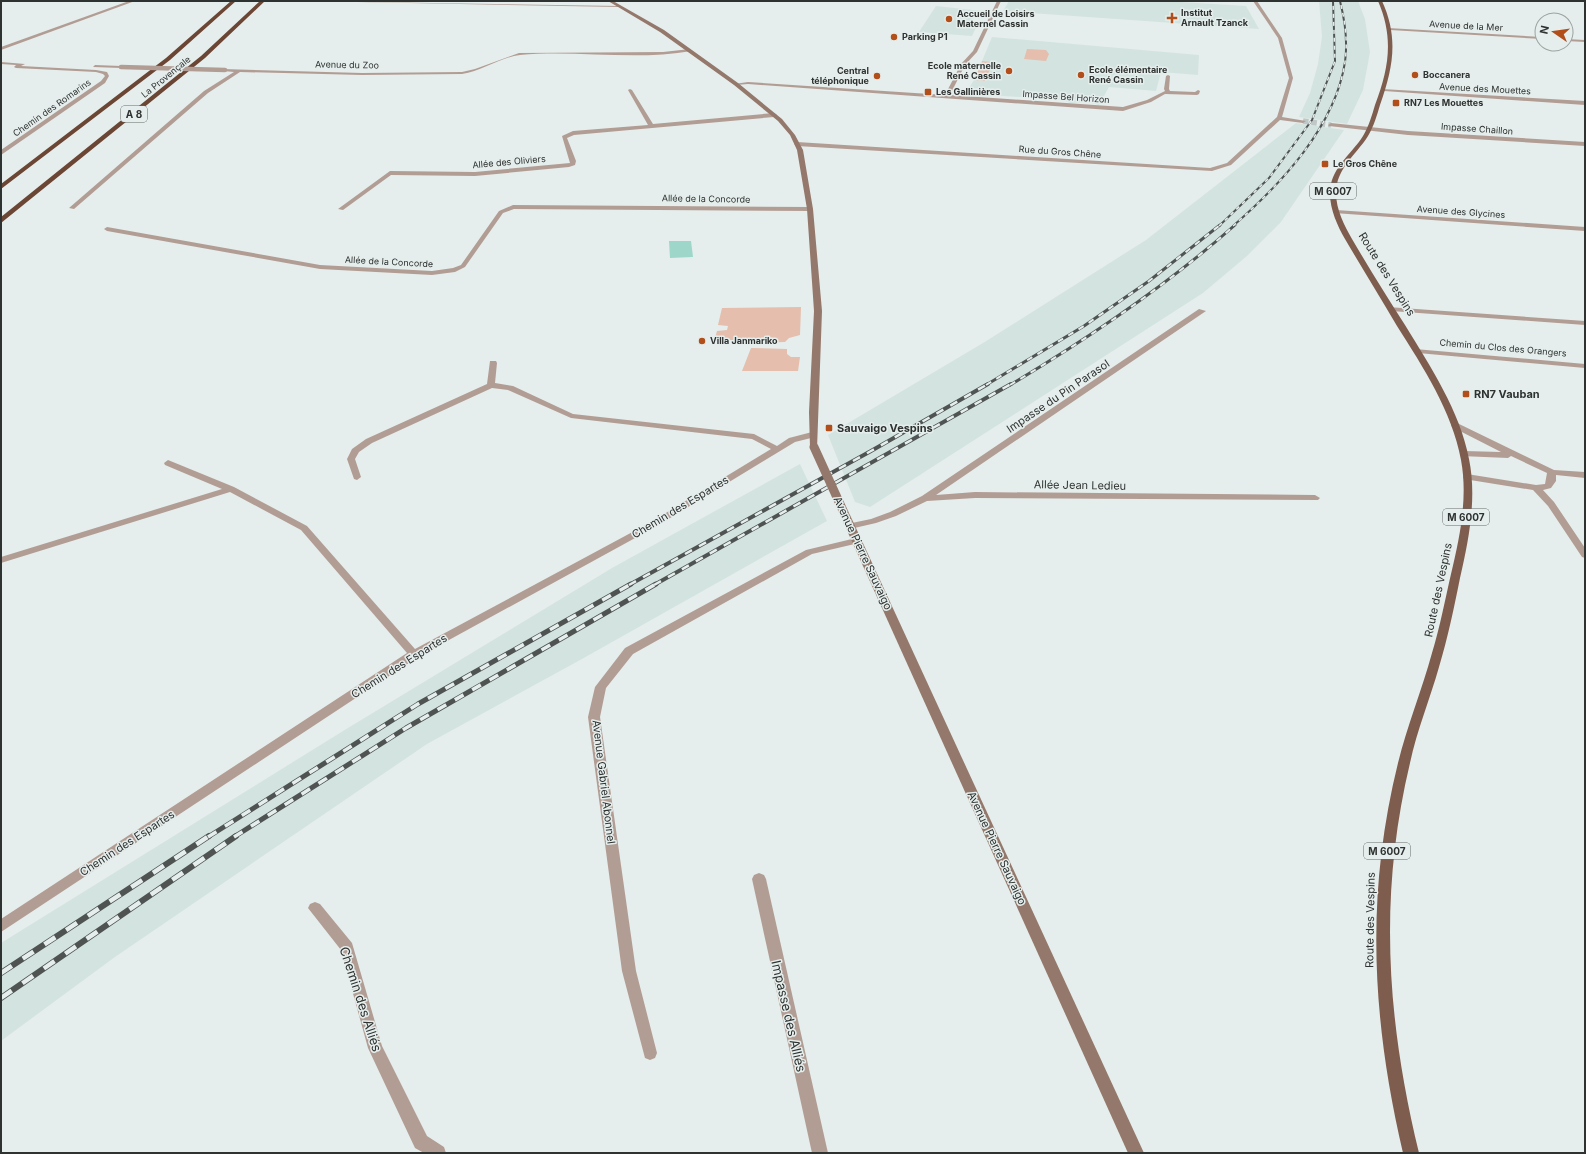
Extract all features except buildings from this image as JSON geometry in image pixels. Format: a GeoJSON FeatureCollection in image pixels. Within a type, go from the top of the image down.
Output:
{"type":"FeatureCollection","features":[{"type":"Feature","properties":{"kind":"highway","name":"La Provençale"},"geometry":{"type":"LineString","coordinates":[[1,186],[168,59],[234,1]]}},
{"type":"Feature","properties":{"kind":"highway","name":"La Provençale"},"geometry":{"type":"LineString","coordinates":[[1,221],[203,57],[263,1]]}},
{"type":"Feature","properties":{"kind":"main road","name":"Avenue Pierre Sauvaigo"},"geometry":{"type":"LineString","coordinates":[[610,1],[662,31],[736,84],[774,115],[787,128],[800,150],[810,209],[818,311],[812,435],[814,447],[1136,1153]]}},
{"type":"Feature","properties":{"kind":"main road","name":"Route des Vespins"},"geometry":{"type":"LineString","coordinates":[[1380,1],[1390,29],[1390,63],[1384,90],[1368,130],[1336,177],[1333,191],[1336,212],[1347,236],[1418,351],[1455,425],[1464,454],[1468,499],[1460,556],[1442,640],[1404,761],[1388,833],[1383,892],[1383,981],[1394,1072],[1411,1153]]}},
{"type":"Feature","properties":{"kind":"street"},"geometry":{"type":"LineString","coordinates":[[1,49],[133,1]]}},
{"type":"Feature","properties":{"kind":"street"},"geometry":{"type":"LineString","coordinates":[[309,1],[618,6]]}},
{"type":"Feature","properties":{"kind":"street"},"geometry":{"type":"LineString","coordinates":[[947,96],[963,64],[975,52],[999,1]]}},
{"type":"Feature","properties":{"kind":"street"},"geometry":{"type":"LineString","coordinates":[[1255,1],[1280,38],[1291,78],[1279,118],[1303,120]]}},
{"type":"Feature","properties":{"kind":"street","name":"Avenue de la Mer"},"geometry":{"type":"LineString","coordinates":[[1390,29],[1534,38]]}},
{"type":"Feature","properties":{"kind":"street"},"geometry":{"type":"LineString","coordinates":[[1574,40],[1585,41]]}},
{"type":"Feature","properties":{"kind":"street","name":"Avenue du Zoo"},"geometry":{"type":"LineString","coordinates":[[1,63],[362,74],[462,72],[478,70],[500,59],[519,54],[663,53],[690,50]]}},
{"type":"Feature","properties":{"kind":"street","name":"Chemin des Romarins"},"geometry":{"type":"LineString","coordinates":[[1,153],[104,82],[107,76],[105,73],[96,71],[16,67],[21,64]]}},
{"type":"Feature","properties":{"kind":"street"},"geometry":{"type":"LineString","coordinates":[[72,208],[206,92],[238,71]]}},
{"type":"Feature","properties":{"kind":"street"},"geometry":{"type":"LineString","coordinates":[[1168,76],[1166,89],[1168,91],[1197,94],[1198,91]]}},
{"type":"Feature","properties":{"kind":"street","name":"Impasse Bel Horizon"},"geometry":{"type":"LineString","coordinates":[[736,84],[947,96],[1124,109],[1149,101],[1168,91]]}},
{"type":"Feature","properties":{"kind":"street"},"geometry":{"type":"LineString","coordinates":[[630,90],[651,125]]}},
{"type":"Feature","properties":{"kind":"street","name":"Avenue des Mouettes"},"geometry":{"type":"LineString","coordinates":[[1384,90],[1585,103]]}},
{"type":"Feature","properties":{"kind":"street","name":"Allée des Oliviers"},"geometry":{"type":"LineString","coordinates":[[341,209],[390,173],[475,174],[567,166],[573,164],[574,161],[564,137],[567,134],[651,125],[774,115]]}},
{"type":"Feature","properties":{"kind":"street","name":"Rue du Gros Chêne"},"geometry":{"type":"LineString","coordinates":[[797,144],[1196,170],[1221,168],[1229,164],[1279,118]]}},
{"type":"Feature","properties":{"kind":"street","name":"Impasse Chaillon"},"geometry":{"type":"LineString","coordinates":[[1331,125],[1368,130],[1585,144]]}},
{"type":"Feature","properties":{"kind":"street","name":"Allée de la Concorde"},"geometry":{"type":"LineString","coordinates":[[107,228],[320,267],[432,274],[455,270],[462,266],[501,212],[513,207],[810,209]]}},
{"type":"Feature","properties":{"kind":"street","name":"Avenue des Glycines"},"geometry":{"type":"LineString","coordinates":[[1336,212],[1585,229]]}},
{"type":"Feature","properties":{"kind":"street"},"geometry":{"type":"LineString","coordinates":[[1391,309],[1585,324]]}},
{"type":"Feature","properties":{"kind":"street","name":"Impasse du Pin Parasol"},"geometry":{"type":"LineString","coordinates":[[925,498],[1202,312]]}},
{"type":"Feature","properties":{"kind":"street","name":"Chemin du Clos des Orangers"},"geometry":{"type":"LineString","coordinates":[[1418,351],[1585,366]]}},
{"type":"Feature","properties":{"kind":"street"},"geometry":{"type":"LineString","coordinates":[[491,385],[494,363]]}},
{"type":"Feature","properties":{"kind":"street"},"geometry":{"type":"LineString","coordinates":[[357,477],[351,459],[355,451],[364,444],[491,385],[510,388],[571,416],[754,437],[777,449]]}},
{"type":"Feature","properties":{"kind":"street"},"geometry":{"type":"LineString","coordinates":[[1455,425],[1514,455],[1533,462],[1552,472],[1585,475]]}},
{"type":"Feature","properties":{"kind":"street","name":"Chemin des Espartes"},"geometry":{"type":"LineString","coordinates":[[1,926],[414,654],[654,524],[792,440],[812,435]]}},
{"type":"Feature","properties":{"kind":"street"},"geometry":{"type":"LineString","coordinates":[[1464,454],[1514,455]]}},
{"type":"Feature","properties":{"kind":"street"},"geometry":{"type":"LineString","coordinates":[[168,463],[231,489],[304,528],[414,654]]}},
{"type":"Feature","properties":{"kind":"street"},"geometry":{"type":"LineString","coordinates":[[1467,477],[1536,488],[1548,486],[1551,481],[1552,472]]}},
{"type":"Feature","properties":{"kind":"street"},"geometry":{"type":"LineString","coordinates":[[1536,488],[1551,504],[1585,555]]}},
{"type":"Feature","properties":{"kind":"street"},"geometry":{"type":"LineString","coordinates":[[1,560],[231,489]]}},
{"type":"Feature","properties":{"kind":"street","name":"Allée Jean Ledieu"},"geometry":{"type":"LineString","coordinates":[[848,520],[873,521],[893,514],[925,498],[975,495],[1315,498]]}},
{"type":"Feature","properties":{"kind":"street","name":"Avenue Gabriel Abonnel"},"geometry":{"type":"LineString","coordinates":[[650,1053],[629,971],[594,717],[601,687],[629,650],[808,552],[856,541]]}},
{"type":"Feature","properties":{"kind":"street","name":"Impasse des Alliés"},"geometry":{"type":"LineString","coordinates":[[758,879],[820,1153]]}},
{"type":"Feature","properties":{"kind":"street","name":"Chemin des Alliés"},"geometry":{"type":"LineString","coordinates":[[315,908],[347,947],[375,1048],[421,1142],[438,1153]]}},
{"type":"Feature","properties":{"kind":"shaded area","name":"Institut Arnault Tzanck"},"geometry":{"type":"Polygon","coordinates":[[[1009,1],[1165,1],[1246,6],[1259,29],[1003,11],[1009,1]]]}},
{"type":"Feature","properties":{"kind":"shaded area"},"geometry":{"type":"Polygon","coordinates":[[[1319,1],[1358,1],[1365,19],[1370,52],[1363,90],[1347,124],[1299,117],[1310,93],[1318,64],[1322,37],[1319,1]]]}},
{"type":"Feature","properties":{"kind":"shaded area","name":"Accueil de Loisirs Maternel Cassin"},"geometry":{"type":"Polygon","coordinates":[[[936,6],[982,11],[975,13],[971,21],[978,23],[972,36],[919,32],[936,6]]]}},
{"type":"Feature","properties":{"kind":"shaded area"},"geometry":{"type":"Polygon","coordinates":[[[992,37],[1199,55],[1198,75],[1161,72],[1156,91],[1109,87],[1099,105],[1087,102],[1070,103],[1063,100],[976,94],[970,91],[969,88],[974,80],[985,80],[993,62],[982,61],[992,37]]]}},
{"type":"Feature","properties":{"kind":"shaded area"},"geometry":{"type":"Polygon","coordinates":[[[1027,49],[1046,50],[1049,54],[1046,61],[1024,59],[1027,49]]]}},
{"type":"Feature","properties":{"kind":"shaded area"},"geometry":{"type":"Polygon","coordinates":[[[982,61],[993,62],[985,81],[974,80],[982,61]]]}},
{"type":"Feature","properties":{"kind":"shaded area"},"geometry":{"type":"Polygon","coordinates":[[[1296,123],[1344,130],[1281,222],[1247,256],[1203,293],[870,507],[855,502],[828,435],[983,343],[1146,240],[1296,123]]]}},
{"type":"Feature","properties":{"kind":"shaded area"},"geometry":{"type":"Polygon","coordinates":[[[669,241],[691,241],[693,257],[670,258],[669,241]]]}},
{"type":"Feature","properties":{"kind":"shaded area"},"geometry":{"type":"Polygon","coordinates":[[[801,307],[800,335],[789,338],[785,342],[753,343],[715,338],[717,331],[727,330],[728,326],[718,325],[722,308],[801,307]]]}},
{"type":"Feature","properties":{"kind":"shaded area"},"geometry":{"type":"Polygon","coordinates":[[[751,348],[787,349],[787,354],[791,357],[800,357],[798,371],[742,371],[751,348]]]}},
{"type":"Feature","properties":{"kind":"shaded area"},"geometry":{"type":"Polygon","coordinates":[[[800,464],[827,521],[582,659],[427,744],[115,957],[1,1041],[1,943],[343,731],[612,568],[800,464]]]}},
{"type":"Feature","properties":{"kind":"tunnel"},"geometry":{"type":"LineString","coordinates":[[1303,121],[1331,125]]}},
{"type":"Feature","properties":{"kind":"railway"},"geometry":{"type":"LineString","coordinates":[[1219,226],[1269,178],[1312,120],[1335,61],[1333,1]]}},
{"type":"Feature","properties":{"kind":"railway"},"geometry":{"type":"LineString","coordinates":[[1233,226],[1287,173],[1318,131],[1330,109],[1339,86],[1346,54],[1346,31],[1340,1]]}},
{"type":"Feature","properties":{"kind":"railway"},"geometry":{"type":"LineString","coordinates":[[986,385],[1084,326],[1149,281],[1220,225]]}},
{"type":"Feature","properties":{"kind":"railway"},"geometry":{"type":"LineString","coordinates":[[1010,385],[1069,349],[1126,311],[1181,270],[1235,225]]}},
{"type":"Feature","properties":{"kind":"railway"},"geometry":{"type":"LineString","coordinates":[[629,585],[871,451],[988,384]]}},
{"type":"Feature","properties":{"kind":"railway"},"geometry":{"type":"LineString","coordinates":[[654,585],[1011,384]]}},
{"type":"Feature","properties":{"kind":"railway"},"geometry":{"type":"LineString","coordinates":[[208,837],[418,704],[631,584]]}},
{"type":"Feature","properties":{"kind":"railway"},"geometry":{"type":"LineString","coordinates":[[234,837],[406,728],[656,584]]}},
{"type":"Feature","properties":{"kind":"railway"},"geometry":{"type":"LineString","coordinates":[[1,973],[209,836]]}},
{"type":"Feature","properties":{"kind":"railway"},"geometry":{"type":"LineString","coordinates":[[1,998],[236,836]]}},
{"type":"Feature","properties":{"kind":"place","name":"Institut Arnault Tzanck"},"geometry":{"type":"Point","coordinates":[1172,18]}},
{"type":"Feature","properties":{"kind":"place","name":"Accueil de Loisirs Maternel Cassin"},"geometry":{"type":"Point","coordinates":[949,19]}},
{"type":"Feature","properties":{"kind":"place","name":"Parking P1"},"geometry":{"type":"Point","coordinates":[894,37]}},
{"type":"Feature","properties":{"kind":"place","name":"Ecole maternelle René Cassin"},"geometry":{"type":"Point","coordinates":[1009,71]}},
{"type":"Feature","properties":{"kind":"place","name":"Ecole élémentaire René Cassin"},"geometry":{"type":"Point","coordinates":[1081,75]}},
{"type":"Feature","properties":{"kind":"place","name":"Boccanera"},"geometry":{"type":"Point","coordinates":[1415,75]}},
{"type":"Feature","properties":{"kind":"place","name":"Central téléphonique"},"geometry":{"type":"Point","coordinates":[877,76]}},
{"type":"Feature","properties":{"kind":"place","name":"Les Gallinières"},"geometry":{"type":"Point","coordinates":[928,92]}},
{"type":"Feature","properties":{"kind":"place","name":"RN7 Les Mouettes"},"geometry":{"type":"Point","coordinates":[1396,103]}},
{"type":"Feature","properties":{"kind":"place","name":"Le Gros Chêne"},"geometry":{"type":"Point","coordinates":[1325,164]}},
{"type":"Feature","properties":{"kind":"place","name":"Villa Janmariko"},"geometry":{"type":"Point","coordinates":[702,341]}},
{"type":"Feature","properties":{"kind":"place","name":"RN7 Vauban"},"geometry":{"type":"Point","coordinates":[1466,394]}},
{"type":"Feature","properties":{"kind":"place","name":"Sauvaigo Vespins"},"geometry":{"type":"Point","coordinates":[829,428]}}]}
